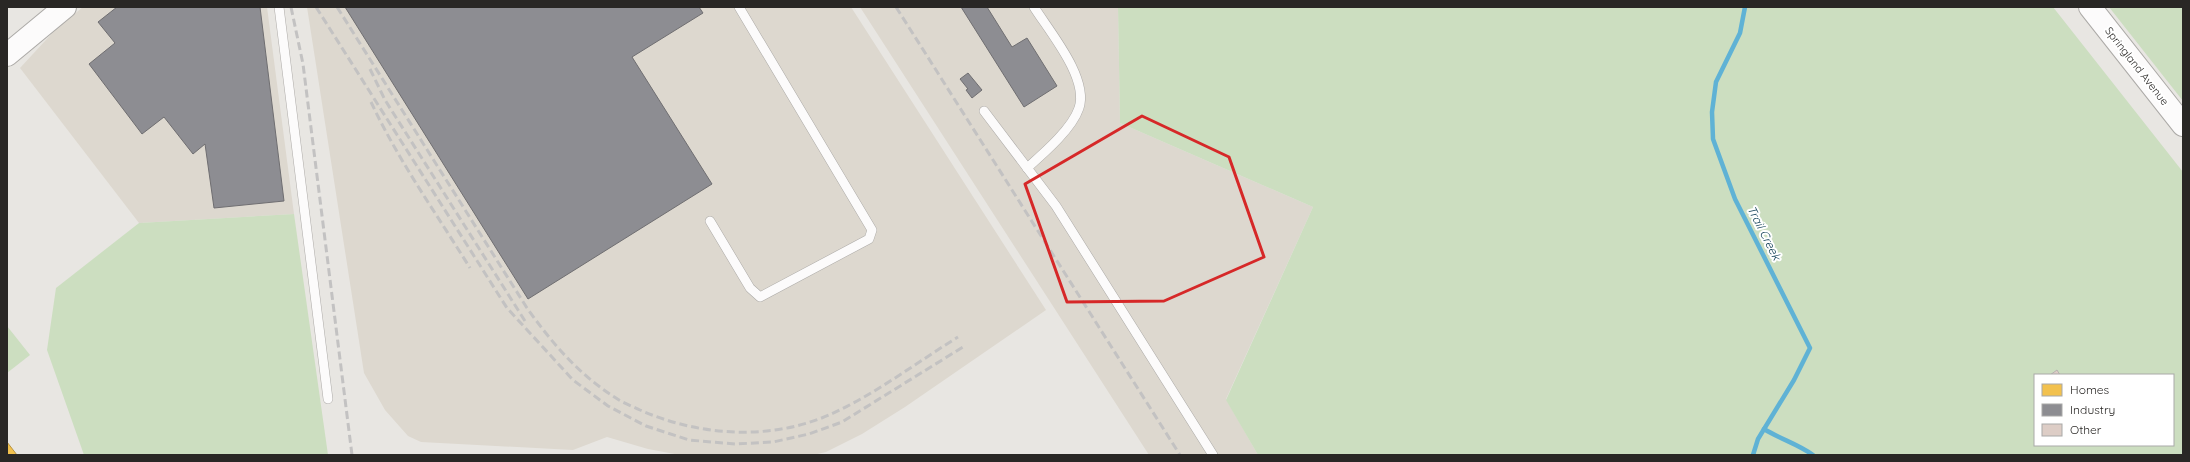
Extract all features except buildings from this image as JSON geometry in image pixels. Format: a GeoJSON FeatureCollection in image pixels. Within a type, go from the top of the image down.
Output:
{"type":"FeatureCollection","features":[{"type":"Feature","properties":{"kind":"street"},"geometry":{"type":"LineString","coordinates":[[7,55],[65,7]]}},
{"type":"Feature","properties":{"kind":"street","name":"Springland Avenue"},"geometry":{"type":"LineString","coordinates":[[2090,7],[2183,125]]}},
{"type":"Feature","properties":{"kind":"lane"},"geometry":{"type":"LineString","coordinates":[[279,7],[328,399]]}},
{"type":"Feature","properties":{"kind":"lane"},"geometry":{"type":"LineString","coordinates":[[710,221],[750,288],[760,297],[869,239],[872,230],[739,7]]}},
{"type":"Feature","properties":{"kind":"lane"},"geometry":{"type":"LineString","coordinates":[[1027,168],[1074,119],[1080,106],[1080,86],[1074,70],[1034,7]]}},
{"type":"Feature","properties":{"kind":"lane"},"geometry":{"type":"LineString","coordinates":[[984,111],[1056,206],[1213,455]]}},
{"type":"Feature","properties":{"kind":"highlighted area"},"geometry":{"type":"Polygon","coordinates":[[[1142,116],[1229,157],[1264,257],[1164,301],[1067,302],[1025,184],[1142,116]]]}},
{"type":"Feature","properties":{"kind":"shaded area"},"geometry":{"type":"Polygon","coordinates":[[[83,7],[267,7],[294,214],[139,223],[20,68],[57,28],[83,7]]]}},
{"type":"Feature","properties":{"kind":"shaded area"},"geometry":{"type":"Polygon","coordinates":[[[307,7],[851,7],[1046,310],[905,407],[862,434],[826,452],[813,455],[680,455],[648,449],[607,437],[573,450],[421,442],[408,436],[385,410],[364,373],[307,7]]]}},
{"type":"Feature","properties":{"kind":"shaded area"},"geometry":{"type":"Polygon","coordinates":[[[860,7],[1118,7],[1120,123],[1313,207],[1226,399],[1258,455],[1149,455],[860,7]]]}},
{"type":"Feature","properties":{"kind":"green space"},"geometry":{"type":"Polygon","coordinates":[[[1118,7],[2053,7],[2183,172],[2183,455],[1258,455],[1226,400],[1313,207],[1120,123],[1118,7]]]}},
{"type":"Feature","properties":{"kind":"green space"},"geometry":{"type":"Polygon","coordinates":[[[2109,7],[2183,7],[2183,101],[2109,7]]]}},
{"type":"Feature","properties":{"kind":"green space"},"geometry":{"type":"Polygon","coordinates":[[[294,214],[328,455],[84,455],[47,350],[56,288],[139,223],[294,214]]]}},
{"type":"Feature","properties":{"kind":"green space"},"geometry":{"type":"Polygon","coordinates":[[[7,326],[30,355],[7,373],[7,326]]]}},
{"type":"Feature","properties":{"kind":"waterway","name":"Trail Creek"},"geometry":{"type":"LineString","coordinates":[[1745,7],[1740,33],[1716,82],[1712,112],[1713,139],[1735,199],[1810,348],[1794,380],[1758,439],[1753,455]]}},
{"type":"Feature","properties":{"kind":"waterway"},"geometry":{"type":"LineString","coordinates":[[1764,429],[1813,455]]}},
{"type":"Feature","properties":{"kind":"railway"},"geometry":{"type":"LineString","coordinates":[[291,7],[303,64],[352,455]]}},
{"type":"Feature","properties":{"kind":"railway"},"geometry":{"type":"LineString","coordinates":[[316,7],[507,308],[573,380],[608,406],[646,426],[689,440],[735,444],[773,442],[809,434],[842,422],[963,347]]}},
{"type":"Feature","properties":{"kind":"railway"},"geometry":{"type":"LineString","coordinates":[[337,7],[527,308],[556,346],[578,369],[603,389],[622,401],[663,419],[710,430],[758,432],[782,429],[806,423],[846,407],[879,388],[958,337]]}},
{"type":"Feature","properties":{"kind":"railway"},"geometry":{"type":"LineString","coordinates":[[896,7],[1180,455]]}},
{"type":"Feature","properties":{"kind":"railway"},"geometry":{"type":"LineString","coordinates":[[370,69],[385,100],[525,321]]}},
{"type":"Feature","properties":{"kind":"railway"},"geometry":{"type":"LineString","coordinates":[[371,102],[405,166],[470,268]]}}]}
